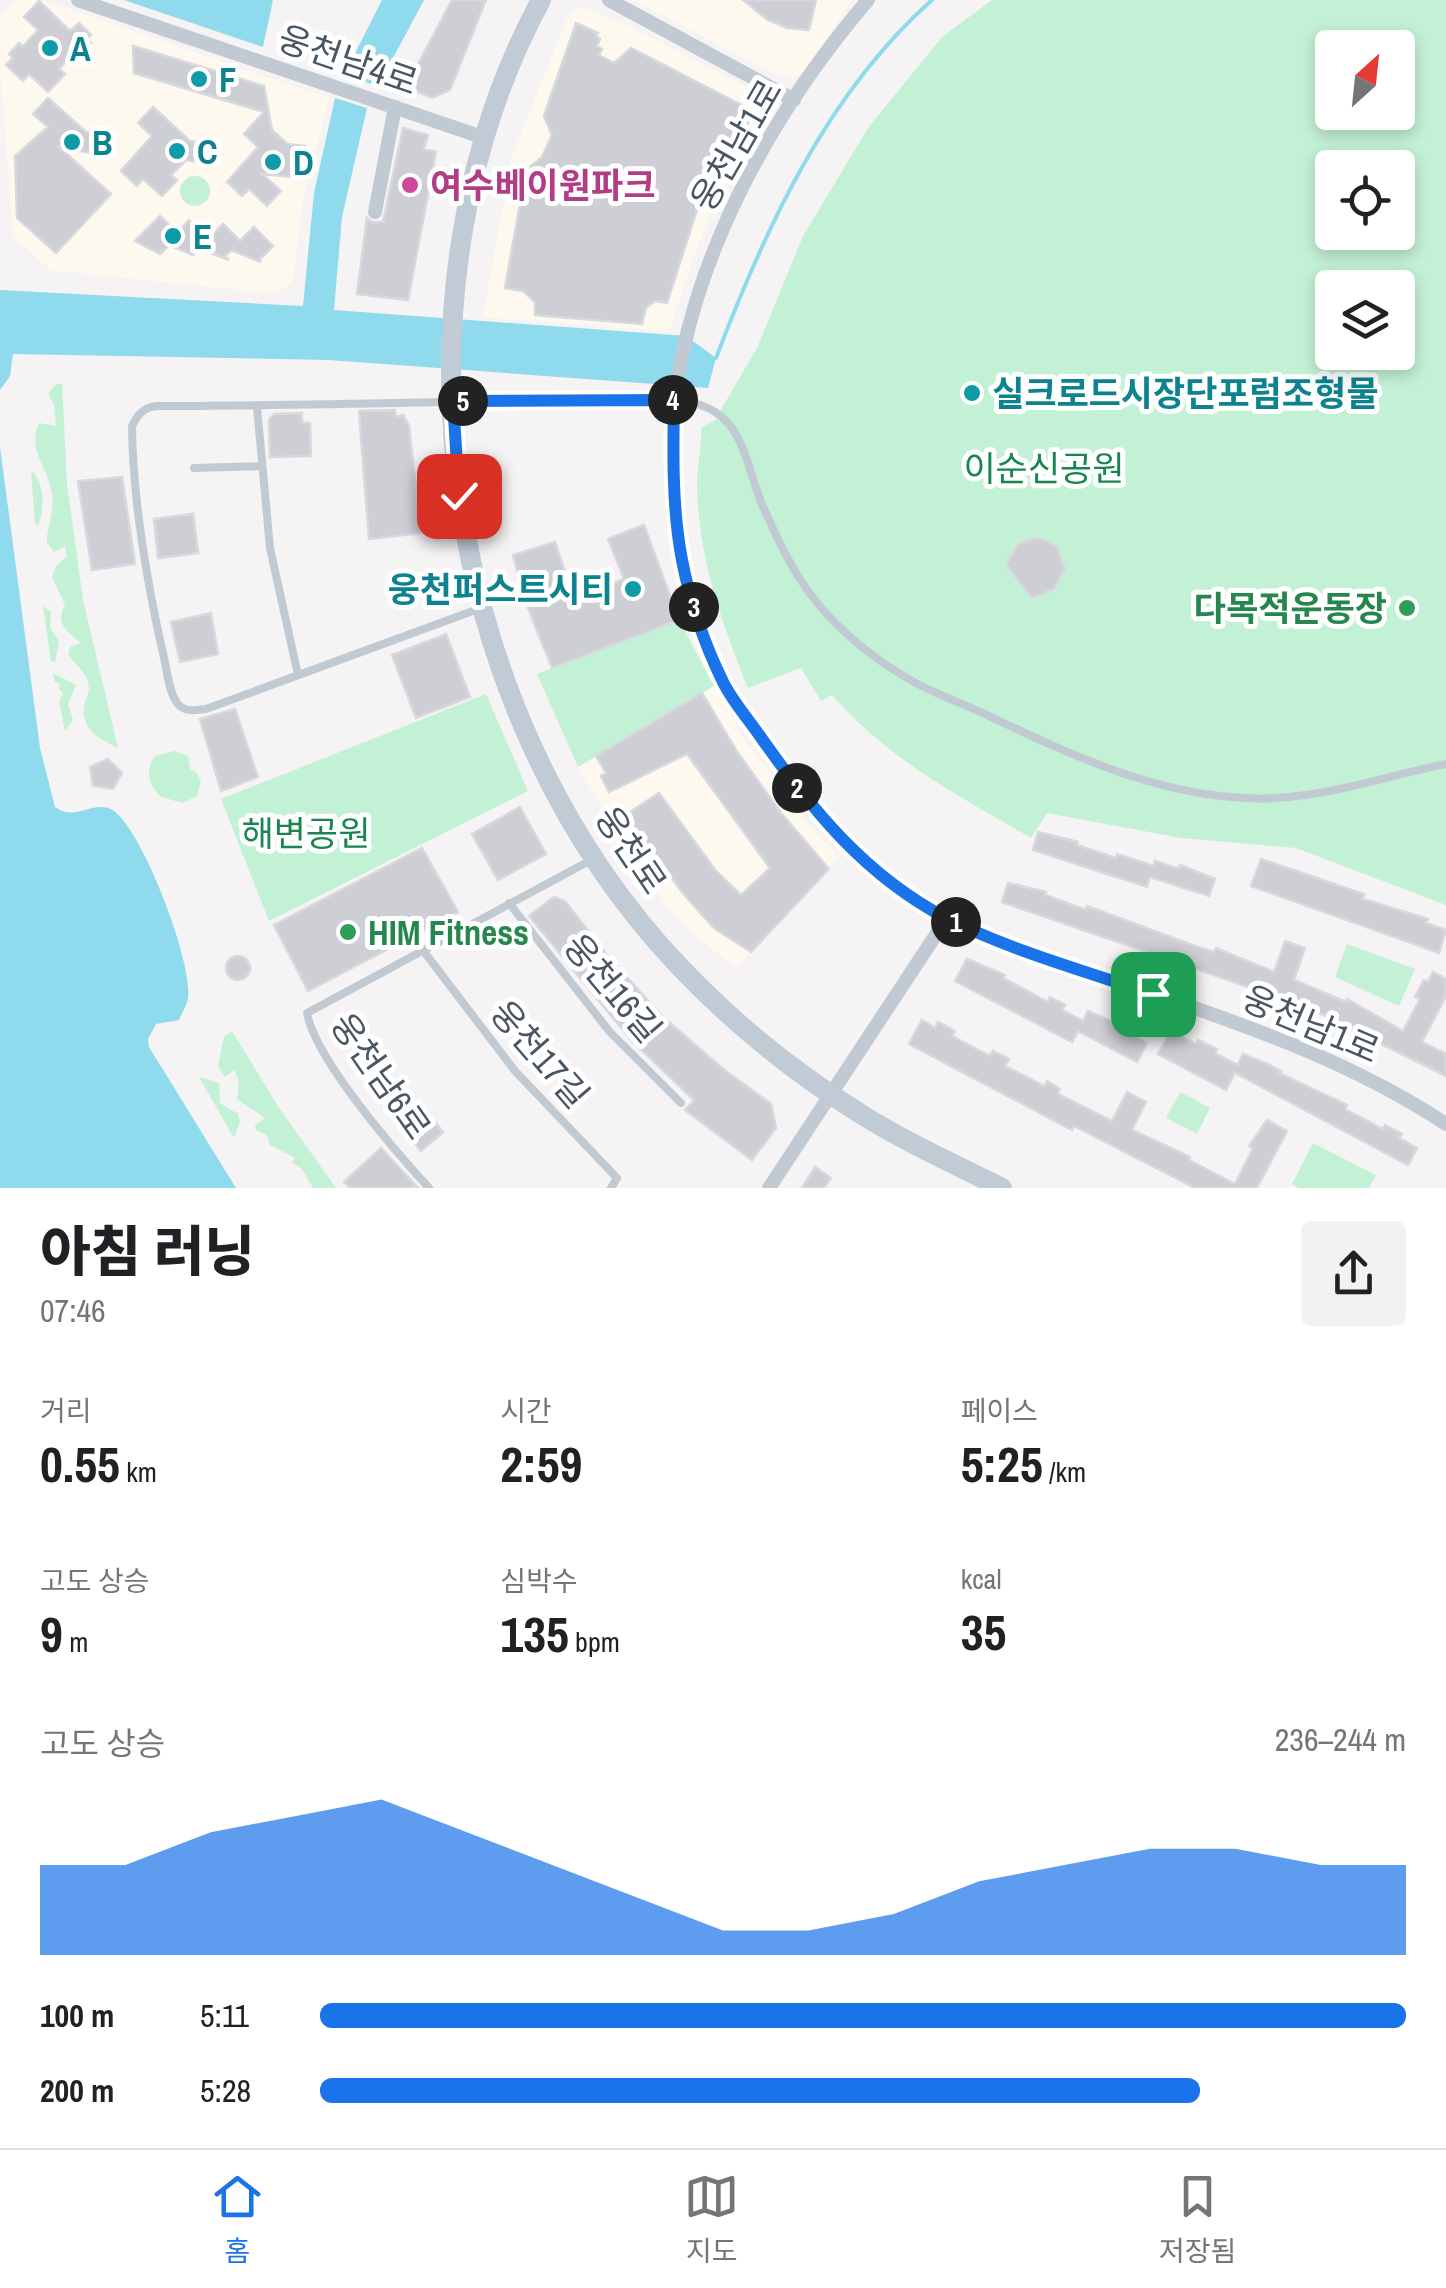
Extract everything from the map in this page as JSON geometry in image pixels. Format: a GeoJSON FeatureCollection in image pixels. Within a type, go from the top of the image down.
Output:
{"type":"FeatureCollection","features":[{"type":"Feature","properties":{"kind":"street","name":"웅천남4로"},"geometry":{"type":"LineString","coordinates":[[78,0],[485,138]]}},
{"type":"Feature","properties":{"kind":"street"},"geometry":{"type":"LineString","coordinates":[[485,138],[511,65],[541,0]]}},
{"type":"Feature","properties":{"kind":"street"},"geometry":{"type":"LineString","coordinates":[[609,0],[794,100]]}},
{"type":"Feature","properties":{"kind":"street","name":"웅천남1로"},"geometry":{"type":"LineString","coordinates":[[868,0],[794,100],[721,229],[686,336],[674,396],[681,557],[692,603],[726,687],[797,788],[846,846],[903,892],[947,918],[1067,966],[1280,1038],[1376,1084],[1446,1124]]}},
{"type":"Feature","properties":{"kind":"street"},"geometry":{"type":"LineString","coordinates":[[375,212],[394,107]]}},
{"type":"Feature","properties":{"kind":"street","name":"웅천로"},"geometry":{"type":"LineString","coordinates":[[485,138],[461,248],[455,317],[453,392],[459,496],[481,608],[522,726],[548,781],[594,859],[679,966],[746,1028],[832,1095],[887,1129],[1002,1188]]}},
{"type":"Feature","properties":{"kind":"street"},"geometry":{"type":"LineString","coordinates":[[770,1188],[947,918]]}},
{"type":"Feature","properties":{"kind":"lane"},"geometry":{"type":"LineString","coordinates":[[481,608],[206,709],[190,711],[181,707],[167,674],[152,604],[132,426],[150,406],[257,406],[453,392],[674,396],[699,404],[731,426],[742,444],[780,546],[800,581],[843,630],[912,681],[1096,766],[1179,789],[1274,798],[1311,794],[1446,764]]}},
{"type":"Feature","properties":{"kind":"lane"},"geometry":{"type":"LineString","coordinates":[[257,406],[270,548],[298,675]]}},
{"type":"Feature","properties":{"kind":"lane"},"geometry":{"type":"LineString","coordinates":[[194,468],[262,466]]}},
{"type":"Feature","properties":{"kind":"lane","name":"웅천남6로"},"geometry":{"type":"LineString","coordinates":[[429,1188],[337,1073],[307,1019],[310,1009],[594,859]]}},
{"type":"Feature","properties":{"kind":"lane","name":"웅천16길"},"geometry":{"type":"LineString","coordinates":[[509,903],[609,1032],[681,1103]]}},
{"type":"Feature","properties":{"kind":"lane","name":"웅천17길"},"geometry":{"type":"LineString","coordinates":[[422,949],[515,1071],[618,1178],[610,1188]]}},
{"type":"Feature","properties":{"kind":"shaded area"},"geometry":{"type":"Polygon","coordinates":[[[16,0],[43,0],[329,98],[303,199],[293,281],[277,294],[50,270],[13,236],[0,66],[0,14],[16,0]]]}},
{"type":"Feature","properties":{"kind":"shaded area"},"geometry":{"type":"Polygon","coordinates":[[[632,0],[852,0],[806,70],[794,79],[777,75],[632,0]]]}},
{"type":"Feature","properties":{"kind":"shaded area"},"geometry":{"type":"Polygon","coordinates":[[[585,8],[636,29],[767,101],[768,109],[714,208],[697,248],[669,332],[483,317],[511,159],[566,21],[574,10],[585,8]]]}},
{"type":"Feature","properties":{"kind":"shaded area"},"geometry":{"type":"Polygon","coordinates":[[[714,686],[746,742],[813,830],[839,857],[736,968],[668,907],[622,842],[578,767],[714,686]]]}},
{"type":"Feature","properties":{"kind":"green space","name":"이순신공원"},"geometry":{"type":"Polygon","coordinates":[[[992,0],[1446,0],[1446,905],[1296,848],[1181,838],[1047,813],[1031,838],[901,758],[832,695],[821,701],[801,668],[748,688],[706,562],[698,510],[701,428],[715,420],[757,348],[803,236],[868,128],[942,37],[992,0]]]}},
{"type":"Feature","properties":{"kind":"green space"},"geometry":{"type":"Polygon","coordinates":[[[195,176],[209,185],[210,191],[201,205],[195,206],[181,197],[180,191],[189,177],[195,176]]]}},
{"type":"Feature","properties":{"kind":"green space"},"geometry":{"type":"Polygon","coordinates":[[[62,383],[67,484],[83,600],[118,748],[98,737],[85,721],[88,683],[68,654],[70,647],[81,643],[62,622],[65,605],[52,577],[56,566],[67,556],[65,546],[54,552],[47,542],[52,493],[35,442],[39,423],[56,426],[54,404],[48,394],[62,383]]]}},
{"type":"Feature","properties":{"kind":"green space"},"geometry":{"type":"Polygon","coordinates":[[[31,470],[42,496],[38,526],[35,523],[31,470]]]}},
{"type":"Feature","properties":{"kind":"green space"},"geometry":{"type":"Polygon","coordinates":[[[43,606],[51,612],[50,628],[59,641],[55,663],[51,661],[43,606]]]}},
{"type":"Feature","properties":{"kind":"green space"},"geometry":{"type":"Polygon","coordinates":[[[679,620],[714,686],[578,767],[537,674],[679,620]]]}},
{"type":"Feature","properties":{"kind":"green space"},"geometry":{"type":"Polygon","coordinates":[[[53,673],[76,685],[68,704],[73,720],[65,731],[59,701],[63,693],[53,673]]]}},
{"type":"Feature","properties":{"kind":"green space","name":"해변공원"},"geometry":{"type":"Polygon","coordinates":[[[486,694],[528,791],[269,921],[221,799],[486,694]]]}},
{"type":"Feature","properties":{"kind":"green space"},"geometry":{"type":"Polygon","coordinates":[[[175,751],[188,756],[190,769],[201,781],[197,796],[183,803],[161,797],[149,778],[155,756],[175,751]]]}},
{"type":"Feature","properties":{"kind":"green space"},"geometry":{"type":"Polygon","coordinates":[[[1347,944],[1415,969],[1399,1006],[1335,977],[1347,944]]]}},
{"type":"Feature","properties":{"kind":"green space"},"geometry":{"type":"Polygon","coordinates":[[[232,1031],[279,1108],[336,1188],[313,1188],[302,1169],[292,1162],[295,1158],[270,1145],[267,1135],[256,1130],[255,1125],[265,1118],[237,1099],[239,1081],[234,1070],[225,1077],[218,1066],[224,1037],[232,1031]]]}},
{"type":"Feature","properties":{"kind":"green space"},"geometry":{"type":"Polygon","coordinates":[[[199,1077],[219,1083],[220,1103],[238,1114],[240,1122],[234,1138],[199,1077]]]}},
{"type":"Feature","properties":{"kind":"green space"},"geometry":{"type":"Polygon","coordinates":[[[1180,1092],[1210,1108],[1197,1134],[1166,1118],[1180,1092]]]}},
{"type":"Feature","properties":{"kind":"green space"},"geometry":{"type":"Polygon","coordinates":[[[1313,1143],[1376,1175],[1369,1188],[1299,1188],[1292,1184],[1313,1143]]]}},
{"type":"Feature","properties":{"kind":"water"},"geometry":{"type":"Polygon","coordinates":[[[124,0],[273,0],[263,47],[124,0]]]}},
{"type":"Feature","properties":{"kind":"water"},"geometry":{"type":"Polygon","coordinates":[[[382,0],[424,0],[378,86],[344,75],[382,0]]]}},
{"type":"Feature","properties":{"kind":"water"},"geometry":{"type":"Polygon","coordinates":[[[335,98],[367,108],[342,217],[334,310],[686,336],[716,358],[708,388],[329,360],[13,354],[10,376],[0,390],[0,290],[303,306],[314,193],[335,98]]]}},
{"type":"Feature","properties":{"kind":"water"},"geometry":{"type":"Polygon","coordinates":[[[0,447],[40,748],[55,807],[70,813],[99,807],[114,811],[126,824],[151,870],[183,957],[188,998],[179,1020],[156,1024],[148,1039],[149,1047],[236,1188],[0,1188],[0,447]]]}},
{"type":"Feature","properties":{"kind":"building"},"geometry":{"type":"Polygon","coordinates":[[[452,0],[486,0],[450,90],[432,98],[406,87],[452,0]]]}},
{"type":"Feature","properties":{"kind":"building"},"geometry":{"type":"Polygon","coordinates":[[[743,0],[816,0],[809,30],[787,28],[768,20],[743,0]]]}},
{"type":"Feature","properties":{"kind":"building","name":"A"},"geometry":{"type":"Polygon","coordinates":[[[39,1],[70,31],[79,23],[91,35],[86,39],[91,43],[81,54],[77,50],[59,69],[65,74],[48,92],[29,74],[23,81],[6,65],[13,58],[9,54],[19,43],[23,46],[38,30],[24,17],[39,1]]]}},
{"type":"Feature","properties":{"kind":"building"},"geometry":{"type":"Polygon","coordinates":[[[576,23],[598,33],[597,46],[602,49],[599,55],[614,63],[631,48],[755,112],[701,197],[667,303],[655,301],[646,308],[642,324],[535,315],[535,302],[523,291],[505,288],[526,170],[542,157],[552,135],[544,116],[576,23]]]}},
{"type":"Feature","properties":{"kind":"building"},"geometry":{"type":"Polygon","coordinates":[[[133,46],[264,86],[272,130],[287,144],[305,146],[302,178],[262,174],[281,191],[267,206],[249,189],[242,196],[227,182],[258,147],[244,134],[264,112],[134,73],[133,46]]]}},
{"type":"Feature","properties":{"kind":"building"},"geometry":{"type":"Polygon","coordinates":[[[48,98],[86,132],[111,137],[108,156],[59,147],[111,194],[56,253],[17,218],[15,156],[48,127],[33,114],[48,98]]]}},
{"type":"Feature","properties":{"kind":"building","name":"C"},"geometry":{"type":"Polygon","coordinates":[[[153,107],[190,141],[216,146],[212,164],[186,160],[171,175],[177,180],[162,196],[143,179],[137,186],[121,171],[152,136],[138,123],[153,107]]]}},
{"type":"Feature","properties":{"kind":"building","name":"여수베이원파크"},"geometry":{"type":"Polygon","coordinates":[[[403,128],[428,135],[424,149],[436,152],[408,300],[357,294],[367,218],[383,222],[403,128]]]}},
{"type":"Feature","properties":{"kind":"building","name":"E"},"geometry":{"type":"Polygon","coordinates":[[[160,216],[177,233],[189,220],[208,239],[223,224],[240,241],[254,227],[273,246],[261,262],[231,250],[225,256],[229,260],[200,249],[193,255],[169,245],[160,254],[135,241],[160,216]]]}},
{"type":"Feature","properties":{"kind":"building"},"geometry":{"type":"Polygon","coordinates":[[[395,410],[396,417],[403,415],[409,426],[421,533],[369,539],[359,411],[395,410]]]}},
{"type":"Feature","properties":{"kind":"building"},"geometry":{"type":"Polygon","coordinates":[[[302,413],[302,423],[310,423],[311,456],[270,457],[269,420],[274,414],[302,413]]]}},
{"type":"Feature","properties":{"kind":"building"},"geometry":{"type":"Polygon","coordinates":[[[122,477],[135,564],[92,570],[78,481],[122,477]]]}},
{"type":"Feature","properties":{"kind":"building"},"geometry":{"type":"Polygon","coordinates":[[[193,514],[198,553],[158,558],[154,519],[193,514]]]}},
{"type":"Feature","properties":{"kind":"building","name":"웅천퍼스트시티"},"geometry":{"type":"Polygon","coordinates":[[[644,525],[679,620],[552,668],[526,603],[513,555],[555,542],[574,599],[624,579],[608,539],[644,525]]]}},
{"type":"Feature","properties":{"kind":"building"},"geometry":{"type":"Polygon","coordinates":[[[1035,538],[1057,547],[1065,569],[1054,589],[1032,598],[1006,565],[1018,544],[1035,538]]]}},
{"type":"Feature","properties":{"kind":"building"},"geometry":{"type":"Polygon","coordinates":[[[211,613],[218,654],[180,662],[171,622],[211,613]]]}},
{"type":"Feature","properties":{"kind":"building"},"geometry":{"type":"Polygon","coordinates":[[[446,634],[470,697],[416,718],[392,655],[446,634]]]}},
{"type":"Feature","properties":{"kind":"building"},"geometry":{"type":"Polygon","coordinates":[[[702,693],[781,813],[829,869],[751,952],[715,929],[624,816],[659,793],[716,871],[741,895],[770,868],[687,754],[609,792],[601,776],[606,773],[596,756],[702,693]]]}},
{"type":"Feature","properties":{"kind":"building"},"geometry":{"type":"Polygon","coordinates":[[[235,709],[258,777],[221,791],[200,719],[235,709]]]}},
{"type":"Feature","properties":{"kind":"building"},"geometry":{"type":"Polygon","coordinates":[[[108,759],[122,773],[113,789],[93,786],[90,767],[108,759]]]}},
{"type":"Feature","properties":{"kind":"building"},"geometry":{"type":"Polygon","coordinates":[[[520,807],[546,854],[498,880],[472,834],[520,807]]]}},
{"type":"Feature","properties":{"kind":"building"},"geometry":{"type":"Polygon","coordinates":[[[1038,832],[1078,842],[1077,845],[1116,858],[1117,854],[1179,869],[1180,865],[1215,879],[1209,896],[1150,877],[1147,887],[1033,850],[1038,832]]]}},
{"type":"Feature","properties":{"kind":"building"},"geometry":{"type":"Polygon","coordinates":[[[422,848],[458,912],[308,991],[274,925],[422,848]]]}},
{"type":"Feature","properties":{"kind":"building"},"geometry":{"type":"Polygon","coordinates":[[[1261,859],[1364,894],[1363,899],[1428,919],[1426,923],[1446,930],[1439,953],[1251,886],[1261,859]]]}},
{"type":"Feature","properties":{"kind":"building"},"geometry":{"type":"Polygon","coordinates":[[[1008,883],[1046,892],[1045,895],[1086,910],[1087,906],[1214,952],[1216,948],[1274,972],[1285,941],[1305,948],[1294,980],[1346,1002],[1347,999],[1403,1031],[1420,999],[1415,997],[1433,972],[1446,979],[1446,996],[1422,1042],[1446,1054],[1446,1076],[1309,1008],[1002,902],[1008,883]]]}},
{"type":"Feature","properties":{"kind":"building"},"geometry":{"type":"Polygon","coordinates":[[[554,897],[565,901],[662,1016],[771,1104],[776,1128],[752,1160],[685,1110],[694,1100],[632,1041],[529,916],[554,897]]]}},
{"type":"Feature","properties":{"kind":"building"},"geometry":{"type":"Polygon","coordinates":[[[238,956],[247,959],[247,977],[238,980],[229,977],[226,968],[229,959],[238,956]]]}},
{"type":"Feature","properties":{"kind":"building"},"geometry":{"type":"Polygon","coordinates":[[[967,959],[1005,975],[1003,978],[1048,1002],[1050,997],[1065,1005],[1062,1010],[1083,1021],[1088,1011],[1127,1028],[1125,1031],[1147,1043],[1137,1062],[1078,1031],[1072,1042],[955,981],[967,959]]]}},
{"type":"Feature","properties":{"kind":"building"},"geometry":{"type":"Polygon","coordinates":[[[922,1020],[935,1028],[938,1022],[955,1031],[952,1036],[990,1056],[993,1051],[1009,1059],[1005,1066],[1044,1086],[1047,1081],[1060,1089],[1058,1094],[1112,1121],[1127,1092],[1146,1102],[1132,1130],[1190,1157],[1189,1160],[1235,1184],[1253,1148],[1249,1146],[1267,1120],[1287,1131],[1257,1188],[1195,1188],[1074,1126],[1072,1130],[909,1044],[922,1020]]]}},
{"type":"Feature","properties":{"kind":"building"},"geometry":{"type":"Polygon","coordinates":[[[1171,1031],[1217,1049],[1215,1053],[1238,1065],[1243,1054],[1265,1063],[1347,1105],[1345,1109],[1383,1129],[1385,1125],[1402,1134],[1399,1138],[1417,1148],[1408,1165],[1235,1073],[1226,1090],[1158,1054],[1171,1031]]]}},
{"type":"Feature","properties":{"kind":"building"},"geometry":{"type":"Polygon","coordinates":[[[423,1107],[443,1132],[421,1151],[400,1126],[423,1107]]]}},
{"type":"Feature","properties":{"kind":"building"},"geometry":{"type":"Polygon","coordinates":[[[381,1148],[418,1188],[350,1188],[344,1182],[381,1148]]]}},
{"type":"Feature","properties":{"kind":"building"},"geometry":{"type":"Polygon","coordinates":[[[815,1167],[831,1178],[824,1188],[802,1188],[815,1167]]]}},
{"type":"Feature","properties":{"kind":"waterway"},"geometry":{"type":"LineString","coordinates":[[716,358],[778,213],[830,120],[861,77],[932,0]]}},
{"type":"Feature","properties":{"kind":"place","name":"A"},"geometry":{"type":"Point","coordinates":[50,48]}},
{"type":"Feature","properties":{"kind":"place","name":"F"},"geometry":{"type":"Point","coordinates":[199,79]}},
{"type":"Feature","properties":{"kind":"place","name":"B"},"geometry":{"type":"Point","coordinates":[72,142]}},
{"type":"Feature","properties":{"kind":"place","name":"C"},"geometry":{"type":"Point","coordinates":[177,151]}},
{"type":"Feature","properties":{"kind":"place","name":"D"},"geometry":{"type":"Point","coordinates":[273,162]}},
{"type":"Feature","properties":{"kind":"place","name":"여수베이원파크"},"geometry":{"type":"Point","coordinates":[410,185]}},
{"type":"Feature","properties":{"kind":"place","name":"E"},"geometry":{"type":"Point","coordinates":[173,236]}},
{"type":"Feature","properties":{"kind":"place","name":"실크로드시장단포럼조형물"},"geometry":{"type":"Point","coordinates":[972,393]}},
{"type":"Feature","properties":{"kind":"place","name":"웅천퍼스트시티"},"geometry":{"type":"Point","coordinates":[633,589]}},
{"type":"Feature","properties":{"kind":"place","name":"다목적운동장"},"geometry":{"type":"Point","coordinates":[1407,608]}},
{"type":"Feature","properties":{"kind":"place","name":"HIM Fitness"},"geometry":{"type":"Point","coordinates":[348,932]}},
{"type":"Feature","properties":{"kind":"route"},"geometry":{"type":"LineString","coordinates":[[459,496],[453,401],[674,400],[676,504],[681,557],[692,603],[726,687],[797,788],[846,846],[873,870],[947,918],[1067,966],[1153,994]]}}]}
